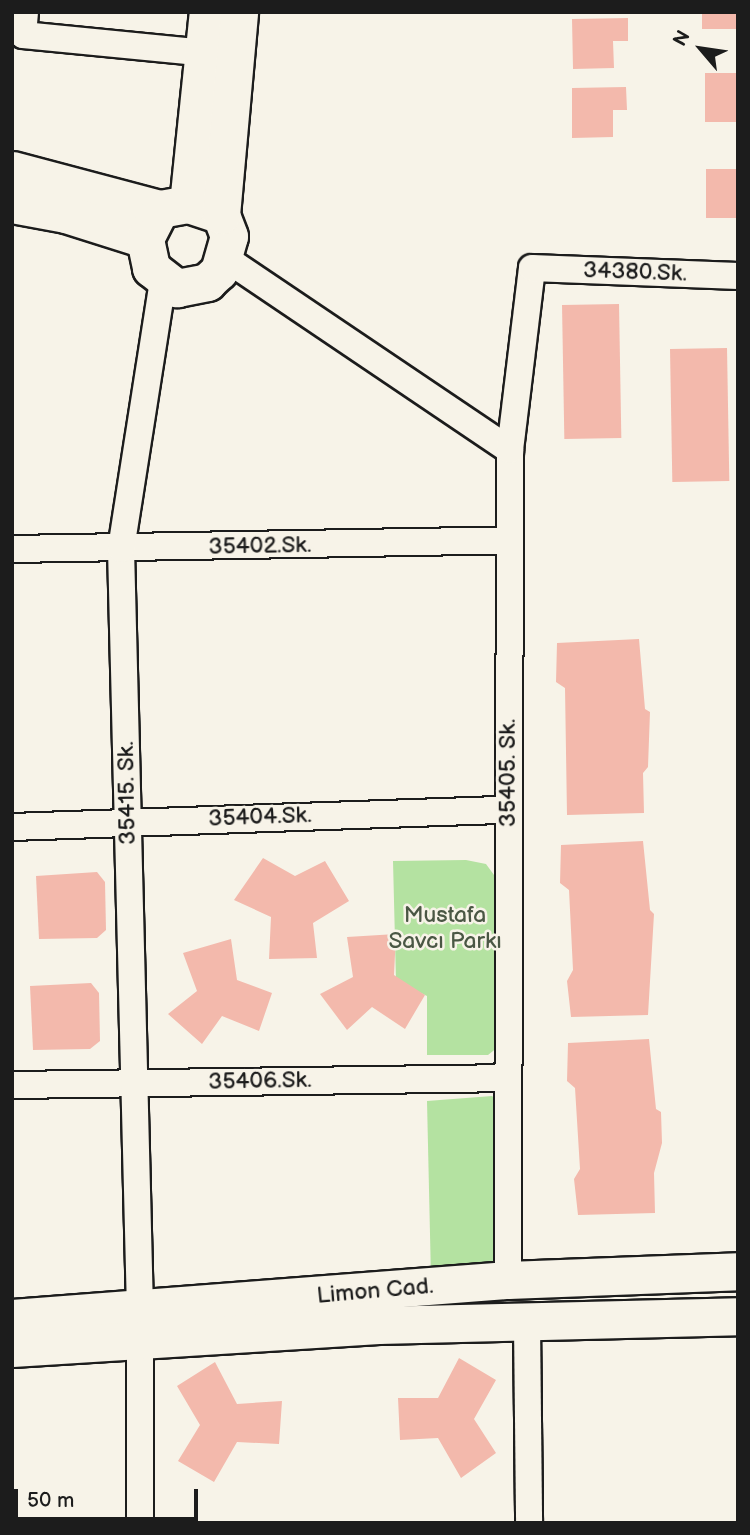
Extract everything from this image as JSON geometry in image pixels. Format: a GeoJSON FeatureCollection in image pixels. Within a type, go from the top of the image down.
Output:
{"type":"FeatureCollection","features":[{"type":"Feature","properties":{"kind":"street"},"geometry":{"type":"LineString","coordinates":[[25,12],[23,35],[205,53]]}},
{"type":"Feature","properties":{"kind":"street"},"geometry":{"type":"LineString","coordinates":[[208,12],[205,53],[151,268],[163,280],[177,288],[192,288],[208,282],[225,258],[229,236],[222,215],[239,12]]}},
{"type":"Feature","properties":{"kind":"street"},"geometry":{"type":"LineString","coordinates":[[12,170],[90,187],[164,217]]}},
{"type":"Feature","properties":{"kind":"street"},"geometry":{"type":"LineString","coordinates":[[12,204],[66,214],[164,217],[222,215]]}},
{"type":"Feature","properties":{"kind":"street"},"geometry":{"type":"LineString","coordinates":[[225,258],[510,450]]}},
{"type":"Feature","properties":{"kind":"street","name":"35405. Sk."},"geometry":{"type":"LineString","coordinates":[[508,1280],[510,450],[532,268]]}},
{"type":"Feature","properties":{"kind":"street","name":"34380.Sk."},"geometry":{"type":"LineString","coordinates":[[532,268],[738,276]]}},
{"type":"Feature","properties":{"kind":"street","name":"35415. Sk."},"geometry":{"type":"LineString","coordinates":[[140,1523],[140,1326],[121,549],[163,280]]}},
{"type":"Feature","properties":{"kind":"street","name":"35402.Sk."},"geometry":{"type":"LineString","coordinates":[[12,550],[508,540]]}},
{"type":"Feature","properties":{"kind":"street","name":"35404.Sk."},"geometry":{"type":"LineString","coordinates":[[12,827],[127,820],[508,810]]}},
{"type":"Feature","properties":{"kind":"street","name":"35406.Sk."},"geometry":{"type":"LineString","coordinates":[[12,1085],[508,1078]]}},
{"type":"Feature","properties":{"kind":"street","name":"Limon Cad."},"geometry":{"type":"LineString","coordinates":[[12,1348],[140,1326],[508,1280],[738,1271]]}},
{"type":"Feature","properties":{"kind":"street","name":"Limon Cad."},"geometry":{"type":"LineString","coordinates":[[12,1318],[140,1326],[527,1323],[738,1316]]}},
{"type":"Feature","properties":{"kind":"street"},"geometry":{"type":"LineString","coordinates":[[527,1323],[529,1523]]}},
{"type":"Feature","properties":{"kind":"green space","name":"Mustafa Savcı Parkı"},"geometry":{"type":"Polygon","coordinates":[[[466,860],[486,864],[494,875],[498,1047],[488,1055],[427,1055],[427,996],[396,981],[393,861],[466,860]]]}},
{"type":"Feature","properties":{"kind":"green space"},"geometry":{"type":"Polygon","coordinates":[[[492,1096],[504,1106],[499,1273],[431,1278],[427,1101],[492,1096]]]}},
{"type":"Feature","properties":{"kind":"building"},"geometry":{"type":"Polygon","coordinates":[[[702,12],[738,12],[738,29],[702,29],[702,12]]]}},
{"type":"Feature","properties":{"kind":"building"},"geometry":{"type":"Polygon","coordinates":[[[628,18],[628,41],[613,41],[614,68],[573,69],[572,19],[628,18]]]}},
{"type":"Feature","properties":{"kind":"building"},"geometry":{"type":"Polygon","coordinates":[[[705,73],[738,73],[738,122],[705,122],[705,73]]]}},
{"type":"Feature","properties":{"kind":"building"},"geometry":{"type":"Polygon","coordinates":[[[626,87],[627,110],[613,110],[613,137],[572,138],[572,88],[626,87]]]}},
{"type":"Feature","properties":{"kind":"building"},"geometry":{"type":"Polygon","coordinates":[[[706,169],[738,169],[738,218],[706,218],[706,169]]]}},
{"type":"Feature","properties":{"kind":"building"},"geometry":{"type":"Polygon","coordinates":[[[619,304],[621,438],[564,439],[562,305],[619,304]]]}},
{"type":"Feature","properties":{"kind":"building"},"geometry":{"type":"Polygon","coordinates":[[[727,348],[729,481],[672,482],[670,349],[727,348]]]}},
{"type":"Feature","properties":{"kind":"building"},"geometry":{"type":"Polygon","coordinates":[[[639,639],[645,709],[650,712],[648,767],[643,773],[644,813],[567,815],[565,688],[556,682],[557,643],[639,639]]]}},
{"type":"Feature","properties":{"kind":"building"},"geometry":{"type":"Polygon","coordinates":[[[643,841],[650,910],[654,914],[648,1015],[571,1017],[567,981],[573,970],[569,890],[560,883],[561,845],[643,841]]]}},
{"type":"Feature","properties":{"kind":"building"},"geometry":{"type":"Polygon","coordinates":[[[263,858],[295,876],[325,861],[349,901],[313,923],[317,958],[269,959],[271,917],[234,900],[263,858]]]}},
{"type":"Feature","properties":{"kind":"building"},"geometry":{"type":"Polygon","coordinates":[[[97,872],[105,882],[106,930],[97,938],[39,939],[36,876],[97,872]]]}},
{"type":"Feature","properties":{"kind":"building"},"geometry":{"type":"Polygon","coordinates":[[[396,934],[394,975],[425,995],[405,1029],[372,1007],[347,1030],[320,994],[353,977],[347,937],[396,934]]]}},
{"type":"Feature","properties":{"kind":"building"},"geometry":{"type":"Polygon","coordinates":[[[231,939],[237,980],[272,993],[259,1031],[222,1016],[202,1044],[168,1014],[197,991],[183,953],[231,939]]]}},
{"type":"Feature","properties":{"kind":"building"},"geometry":{"type":"Polygon","coordinates":[[[91,983],[99,993],[100,1041],[90,1049],[33,1050],[30,986],[91,983]]]}},
{"type":"Feature","properties":{"kind":"building"},"geometry":{"type":"Polygon","coordinates":[[[649,1039],[656,1109],[661,1112],[662,1143],[654,1173],[655,1213],[578,1215],[574,1179],[580,1169],[575,1088],[567,1081],[568,1043],[649,1039]]]}},
{"type":"Feature","properties":{"kind":"building"},"geometry":{"type":"Polygon","coordinates":[[[459,1358],[496,1380],[474,1419],[496,1453],[461,1478],[438,1438],[400,1440],[398,1398],[438,1398],[459,1358]]]}},
{"type":"Feature","properties":{"kind":"building"},"geometry":{"type":"Polygon","coordinates":[[[215,1362],[237,1404],[282,1401],[279,1444],[237,1442],[214,1482],[178,1461],[200,1425],[177,1386],[215,1362]]]}}]}
